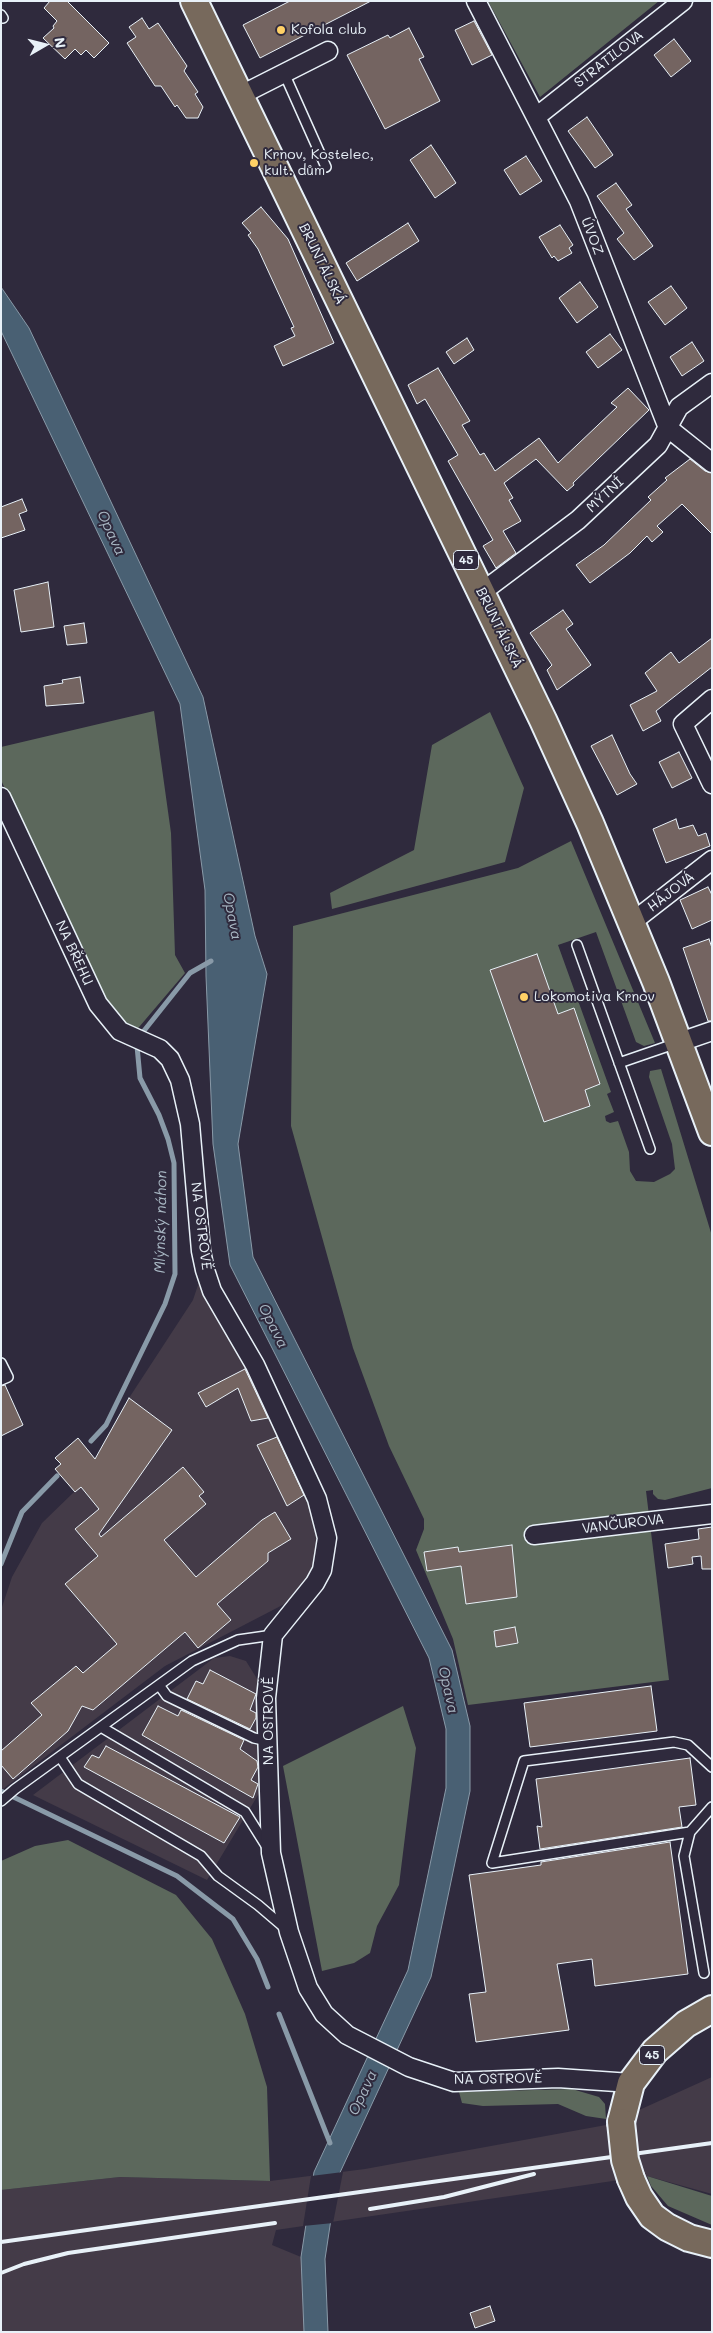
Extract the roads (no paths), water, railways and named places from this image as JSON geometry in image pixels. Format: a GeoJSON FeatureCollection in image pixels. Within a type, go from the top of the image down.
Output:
{"type":"FeatureCollection","features":[{"type":"Feature","properties":{"kind":"main road","name":"BRUNTÁLSKÁ"},"geometry":{"type":"LineString","coordinates":[[194,1],[238,96],[482,592],[582,806],[680,1042],[712,1132]]}},
{"type":"Feature","properties":{"kind":"main road","name":"45"},"geometry":{"type":"LineString","coordinates":[[712,2009],[686,2024],[655,2051],[631,2083],[621,2122],[625,2160],[630,2179],[652,2216],[666,2227],[689,2238],[712,2244]]}},
{"type":"Feature","properties":{"kind":"street","name":"ÚVOZ"},"geometry":{"type":"LineString","coordinates":[[476,1],[579,202],[668,428],[712,464]]}},
{"type":"Feature","properties":{"kind":"street","name":"STRATILOVA"},"geometry":{"type":"LineString","coordinates":[[536,117],[683,1]]}},
{"type":"Feature","properties":{"kind":"street"},"geometry":{"type":"LineString","coordinates":[[238,96],[328,51]]}},
{"type":"Feature","properties":{"kind":"street","name":"MÝTNÍ"},"geometry":{"type":"LineString","coordinates":[[482,592],[578,520],[658,445],[679,407],[712,383]]}},
{"type":"Feature","properties":{"kind":"street"},"geometry":{"type":"LineString","coordinates":[[712,700],[683,724],[712,784]]}},
{"type":"Feature","properties":{"kind":"street","name":"NA BŘEHU"},"geometry":{"type":"LineString","coordinates":[[1,797],[98,1004],[120,1031],[150,1043],[170,1058],[180,1080]]}},
{"type":"Feature","properties":{"kind":"street","name":"HÁJOVÁ"},"geometry":{"type":"LineString","coordinates":[[631,923],[712,860]]}},
{"type":"Feature","properties":{"kind":"street"},"geometry":{"type":"LineString","coordinates":[[680,1042],[712,1031]]}},
{"type":"Feature","properties":{"kind":"street","name":"NA OSTROVĚ"},"geometry":{"type":"LineString","coordinates":[[180,1080],[190,1124],[201,1251],[205,1270],[212,1291],[255,1365],[317,1499],[327,1538],[322,1570],[315,1584],[274,1636],[266,1698],[271,1853],[289,1932],[308,1988],[324,2014],[347,2035],[409,2067],[454,2082],[558,2078],[631,2083]]}},
{"type":"Feature","properties":{"kind":"street","name":"VANČUROVA"},"geometry":{"type":"LineString","coordinates":[[534,1535],[712,1514]]}},
{"type":"Feature","properties":{"kind":"lane"},"geometry":{"type":"LineString","coordinates":[[284,73],[326,167]]}},
{"type":"Feature","properties":{"kind":"lane"},"geometry":{"type":"LineString","coordinates":[[577,945],[650,1149]]}},
{"type":"Feature","properties":{"kind":"lane"},"geometry":{"type":"LineString","coordinates":[[619,1063],[680,1042]]}},
{"type":"Feature","properties":{"kind":"lane"},"geometry":{"type":"LineString","coordinates":[[1,1363],[8,1377],[1,1380]]}},
{"type":"Feature","properties":{"kind":"lane"},"geometry":{"type":"LineString","coordinates":[[1,1801],[192,1662],[238,1640],[274,1636]]}},
{"type":"Feature","properties":{"kind":"lane"},"geometry":{"type":"LineString","coordinates":[[159,1686],[167,1696],[254,1738],[268,1740]]}},
{"type":"Feature","properties":{"kind":"lane"},"geometry":{"type":"LineString","coordinates":[[101,1727],[245,1812],[271,1853]]}},
{"type":"Feature","properties":{"kind":"lane"},"geometry":{"type":"LineString","coordinates":[[690,1832],[492,1863],[524,1761],[674,1742],[688,1745],[712,1767]]}},
{"type":"Feature","properties":{"kind":"lane"},"geometry":{"type":"LineString","coordinates":[[60,1757],[78,1784],[201,1856],[218,1876],[258,1905],[289,1932]]}},
{"type":"Feature","properties":{"kind":"lane"},"geometry":{"type":"LineString","coordinates":[[704,1973],[684,1856],[690,1832],[712,1807]]}},
{"type":"Feature","properties":{"kind":"water","name":"Opava"},"geometry":{"type":"Polygon","coordinates":[[[1,287],[29,328],[203,697],[255,936],[267,974],[238,1144],[253,1257],[452,1650],[470,1726],[470,1791],[431,1977],[337,2179],[325,2259],[328,2332],[304,2332],[301,2257],[314,2172],[408,1970],[446,1788],[446,1729],[429,1658],[230,1265],[213,1144],[206,976],[205,890],[180,704],[1,331],[1,287]]]}},
{"type":"Feature","properties":{"kind":"waterway","name":"Mlýnský náhon"},"geometry":{"type":"LineString","coordinates":[[91,1441],[106,1425],[165,1304],[175,1274],[174,1163],[159,1115],[140,1078],[137,1046],[143,1032],[190,973],[211,961]]}},
{"type":"Feature","properties":{"kind":"waterway","name":"Mlýnský náhon"},"geometry":{"type":"LineString","coordinates":[[1,1564],[22,1512],[57,1476]]}},
{"type":"Feature","properties":{"kind":"waterway"},"geometry":{"type":"LineString","coordinates":[[1,1791],[177,1876],[233,1919],[257,1959],[268,1987]]}},
{"type":"Feature","properties":{"kind":"waterway"},"geometry":{"type":"LineString","coordinates":[[279,2014],[330,2143]]}},
{"type":"Feature","properties":{"kind":"railway"},"geometry":{"type":"LineString","coordinates":[[1,2242],[712,2143]]}},
{"type":"Feature","properties":{"kind":"railway"},"geometry":{"type":"LineString","coordinates":[[370,2209],[444,2197],[534,2174]]}},
{"type":"Feature","properties":{"kind":"railway"},"geometry":{"type":"LineString","coordinates":[[1,2273],[24,2264],[68,2253],[275,2223]]}},
{"type":"Feature","properties":{"kind":"place","name":"Kofola club"},"geometry":{"type":"Point","coordinates":[281,30]}},
{"type":"Feature","properties":{"kind":"place","name":"Krnov, Kostelec, kult. dům"},"geometry":{"type":"Point","coordinates":[254,163]}},
{"type":"Feature","properties":{"kind":"place","name":"Lokomotiva Krnov"},"geometry":{"type":"Point","coordinates":[524,997]}}]}
